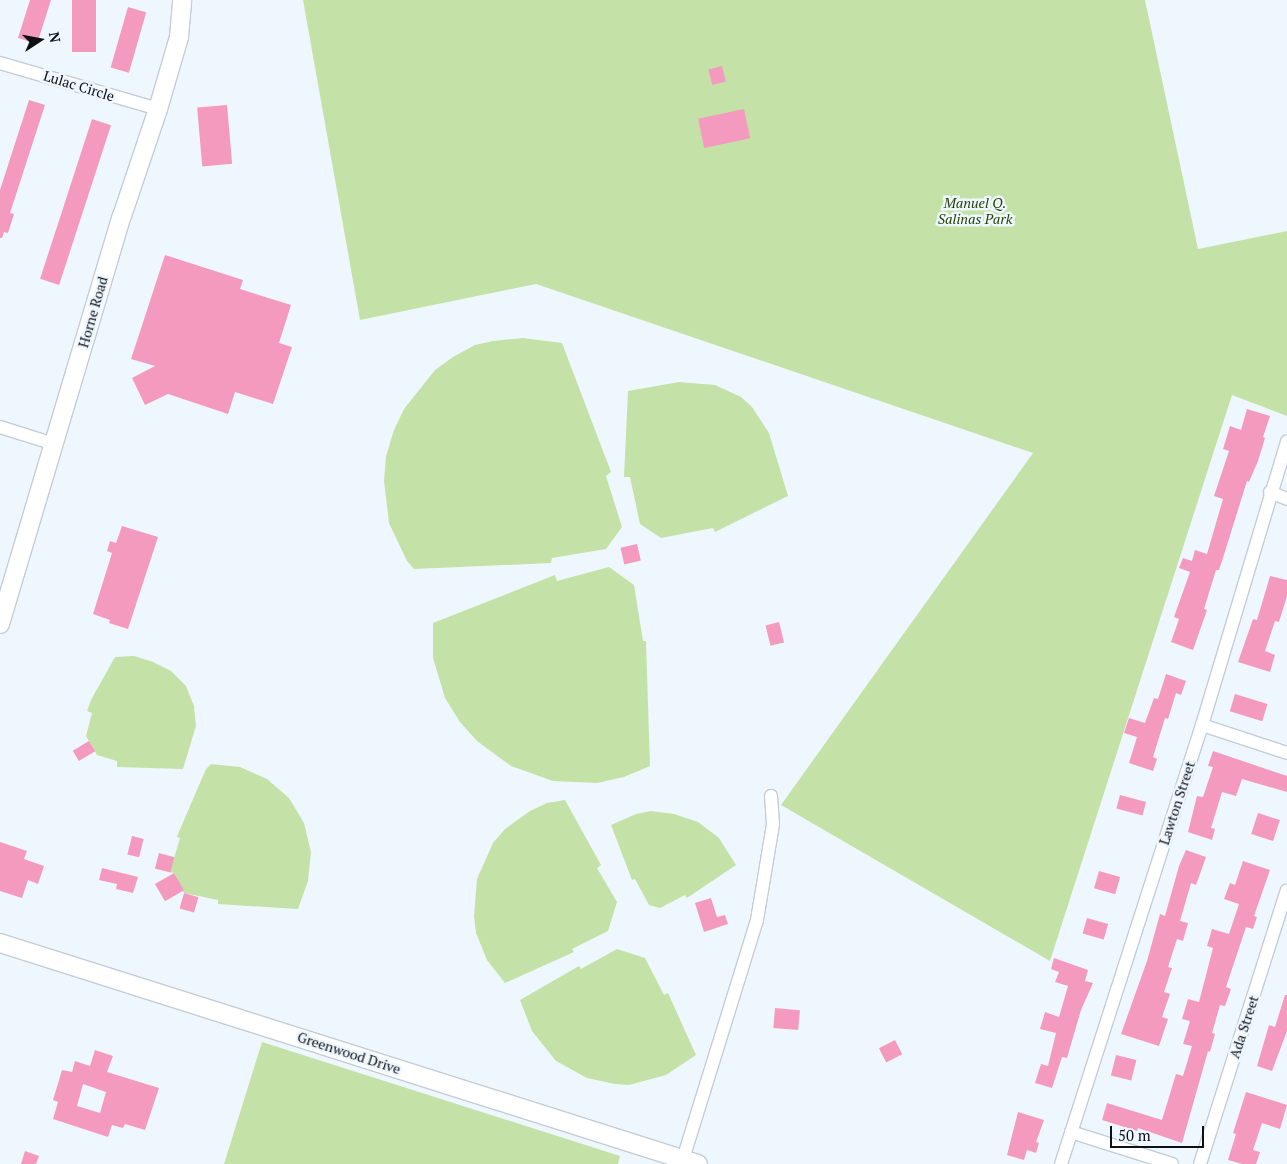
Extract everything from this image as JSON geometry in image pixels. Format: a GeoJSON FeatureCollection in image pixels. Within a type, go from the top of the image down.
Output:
{"type":"FeatureCollection","features":[{"type":"Feature","properties":{"kind":"main road","name":"Horne Road"},"geometry":{"type":"LineString","coordinates":[[0,624],[122,216],[158,109],[179,38],[182,0]]}},
{"type":"Feature","properties":{"kind":"main road","name":"Greenwood Drive"},"geometry":{"type":"LineString","coordinates":[[0,943],[691,1162]]}},
{"type":"Feature","properties":{"kind":"street","name":"Lulac Circle"},"geometry":{"type":"LineString","coordinates":[[0,62],[158,109]]}},
{"type":"Feature","properties":{"kind":"street"},"geometry":{"type":"LineString","coordinates":[[0,426],[54,444]]}},
{"type":"Feature","properties":{"kind":"street","name":"Lawton Street"},"geometry":{"type":"LineString","coordinates":[[1061,1164],[1202,725],[1270,492],[1287,441]]}},
{"type":"Feature","properties":{"kind":"street"},"geometry":{"type":"LineString","coordinates":[[1270,492],[1287,499]]}},
{"type":"Feature","properties":{"kind":"street"},"geometry":{"type":"LineString","coordinates":[[1202,725],[1287,753]]}},
{"type":"Feature","properties":{"kind":"street"},"geometry":{"type":"LineString","coordinates":[[691,1162],[757,920],[773,824],[771,796]]}},
{"type":"Feature","properties":{"kind":"street","name":"Ada Street"},"geometry":{"type":"LineString","coordinates":[[1200,1164],[1287,890]]}},
{"type":"Feature","properties":{"kind":"street"},"geometry":{"type":"LineString","coordinates":[[1071,1132],[1172,1164]]}},
{"type":"Feature","properties":{"kind":"green space","name":"Manuel Q. Salinas Park"},"geometry":{"type":"Polygon","coordinates":[[[303,0],[1145,0],[1198,249],[1287,231],[1287,416],[1232,395],[1050,961],[781,805],[1033,453],[536,284],[360,320],[303,0]]]}},
{"type":"Feature","properties":{"kind":"green space"},"geometry":{"type":"Polygon","coordinates":[[[523,338],[562,343],[611,472],[606,476],[622,527],[606,549],[552,558],[551,563],[414,569],[407,561],[389,523],[384,481],[386,456],[394,430],[404,409],[435,370],[453,357],[475,345],[523,338]]]}},
{"type":"Feature","properties":{"kind":"green space"},"geometry":{"type":"Polygon","coordinates":[[[679,382],[715,385],[741,397],[752,407],[769,433],[788,496],[715,532],[713,528],[661,538],[640,524],[630,477],[624,477],[628,391],[679,382]]]}},
{"type":"Feature","properties":{"kind":"green space"},"geometry":{"type":"Polygon","coordinates":[[[609,567],[634,585],[643,641],[646,641],[650,766],[624,777],[597,783],[553,781],[511,766],[477,741],[460,722],[445,698],[433,658],[433,623],[555,575],[557,581],[609,567]]]}},
{"type":"Feature","properties":{"kind":"green space"},"geometry":{"type":"Polygon","coordinates":[[[134,656],[153,662],[171,671],[186,686],[194,706],[196,726],[183,769],[117,767],[117,761],[97,755],[86,736],[92,713],[87,711],[91,700],[115,657],[134,656]]]}},
{"type":"Feature","properties":{"kind":"green space"},"geometry":{"type":"Polygon","coordinates":[[[211,764],[240,767],[267,779],[289,798],[304,823],[311,852],[308,881],[298,909],[218,904],[218,900],[184,893],[174,873],[170,872],[180,838],[177,837],[178,834],[206,769],[211,764]]]}},
{"type":"Feature","properties":{"kind":"green space"},"geometry":{"type":"Polygon","coordinates":[[[565,800],[601,865],[597,868],[617,902],[608,931],[572,949],[574,952],[505,983],[487,960],[476,933],[474,916],[477,879],[493,843],[505,829],[530,811],[547,803],[565,800]]]}},
{"type":"Feature","properties":{"kind":"green space"},"geometry":{"type":"Polygon","coordinates":[[[651,811],[674,814],[698,822],[719,838],[736,865],[687,898],[685,895],[660,908],[649,905],[635,879],[632,880],[611,825],[636,814],[651,811]]]}},
{"type":"Feature","properties":{"kind":"green space"},"geometry":{"type":"Polygon","coordinates":[[[617,949],[645,958],[664,995],[668,993],[696,1055],[666,1075],[629,1085],[587,1078],[556,1061],[532,1031],[520,1000],[579,966],[581,969],[617,949]]]}},
{"type":"Feature","properties":{"kind":"green space"},"geometry":{"type":"Polygon","coordinates":[[[262,1042],[620,1156],[618,1164],[224,1164],[262,1042]]]}},
{"type":"Feature","properties":{"kind":"building"},"geometry":{"type":"Polygon","coordinates":[[[30,0],[51,0],[37,44],[18,38],[30,0]]]}},
{"type":"Feature","properties":{"kind":"building"},"geometry":{"type":"Polygon","coordinates":[[[72,0],[96,0],[96,52],[72,52],[72,0]]]}},
{"type":"Feature","properties":{"kind":"building"},"geometry":{"type":"Polygon","coordinates":[[[128,7],[146,12],[129,73],[111,68],[128,7]]]}},
{"type":"Feature","properties":{"kind":"building"},"geometry":{"type":"Polygon","coordinates":[[[722,66],[726,82],[712,85],[708,69],[722,66]]]}},
{"type":"Feature","properties":{"kind":"building"},"geometry":{"type":"Polygon","coordinates":[[[29,100],[45,105],[10,213],[14,214],[8,233],[4,232],[2,238],[0,238],[0,190],[29,100]]]}},
{"type":"Feature","properties":{"kind":"building"},"geometry":{"type":"Polygon","coordinates":[[[227,105],[232,164],[202,166],[197,108],[227,105]]]}},
{"type":"Feature","properties":{"kind":"building"},"geometry":{"type":"Polygon","coordinates":[[[744,109],[750,138],[704,148],[698,119],[744,109]]]}},
{"type":"Feature","properties":{"kind":"building"},"geometry":{"type":"Polygon","coordinates":[[[92,119],[111,125],[59,285],[40,279],[92,119]]]}},
{"type":"Feature","properties":{"kind":"building"},"geometry":{"type":"Polygon","coordinates":[[[165,255],[243,280],[240,289],[291,305],[279,343],[292,347],[273,404],[235,392],[228,414],[168,394],[145,405],[132,378],[155,366],[131,359],[165,255]]]}},
{"type":"Feature","properties":{"kind":"building"},"geometry":{"type":"Polygon","coordinates":[[[1247,409],[1270,416],[1258,461],[1249,482],[1247,481],[1219,570],[1216,570],[1204,609],[1207,610],[1193,650],[1171,642],[1179,619],[1174,617],[1190,572],[1179,568],[1183,558],[1192,561],[1195,550],[1207,554],[1223,499],[1214,496],[1229,451],[1223,449],[1230,426],[1241,430],[1247,409]]]}},
{"type":"Feature","properties":{"kind":"building"},"geometry":{"type":"Polygon","coordinates":[[[122,526],[158,537],[128,629],[109,623],[110,620],[93,614],[112,553],[107,551],[110,541],[116,543],[122,526]]]}},
{"type":"Feature","properties":{"kind":"building"},"geometry":{"type":"Polygon","coordinates":[[[637,544],[641,561],[624,564],[620,548],[637,544]]]}},
{"type":"Feature","properties":{"kind":"building"},"geometry":{"type":"Polygon","coordinates":[[[1270,576],[1287,580],[1287,596],[1279,622],[1275,621],[1265,651],[1275,655],[1270,672],[1238,662],[1253,619],[1257,620],[1270,576]]]}},
{"type":"Feature","properties":{"kind":"building"},"geometry":{"type":"Polygon","coordinates":[[[779,622],[784,642],[770,646],[765,625],[779,622]]]}},
{"type":"Feature","properties":{"kind":"building"},"geometry":{"type":"Polygon","coordinates":[[[1166,674],[1186,681],[1181,695],[1176,693],[1168,719],[1165,718],[1153,757],[1157,759],[1153,771],[1129,763],[1137,737],[1124,733],[1129,718],[1145,723],[1154,698],[1158,699],[1166,674]]]}},
{"type":"Feature","properties":{"kind":"building"},"geometry":{"type":"Polygon","coordinates":[[[1235,694],[1268,704],[1262,721],[1230,711],[1235,694]]]}},
{"type":"Feature","properties":{"kind":"building"},"geometry":{"type":"Polygon","coordinates":[[[89,741],[95,751],[79,761],[73,751],[89,741]]]}},
{"type":"Feature","properties":{"kind":"building"},"geometry":{"type":"Polygon","coordinates":[[[1213,751],[1287,776],[1287,792],[1242,779],[1236,796],[1222,792],[1211,828],[1215,829],[1212,840],[1188,832],[1197,796],[1203,797],[1213,767],[1208,766],[1213,751]]]}},
{"type":"Feature","properties":{"kind":"building"},"geometry":{"type":"Polygon","coordinates":[[[1120,795],[1146,802],[1142,816],[1116,809],[1120,795]]]}},
{"type":"Feature","properties":{"kind":"building"},"geometry":{"type":"Polygon","coordinates":[[[1258,813],[1280,820],[1273,841],[1251,834],[1258,813]]]}},
{"type":"Feature","properties":{"kind":"building"},"geometry":{"type":"Polygon","coordinates":[[[132,836],[144,839],[139,857],[127,854],[132,836]]]}},
{"type":"Feature","properties":{"kind":"building"},"geometry":{"type":"Polygon","coordinates":[[[0,842],[27,851],[24,859],[44,866],[38,884],[28,880],[22,898],[0,891],[0,842]]]}},
{"type":"Feature","properties":{"kind":"building"},"geometry":{"type":"Polygon","coordinates":[[[1186,850],[1206,857],[1196,885],[1191,883],[1180,921],[1188,923],[1183,941],[1177,939],[1168,967],[1172,968],[1164,992],[1170,994],[1162,1017],[1168,1019],[1159,1046],[1121,1034],[1147,961],[1160,914],[1165,916],[1179,866],[1186,850]]]}},
{"type":"Feature","properties":{"kind":"building"},"geometry":{"type":"Polygon","coordinates":[[[159,853],[174,857],[170,873],[155,868],[159,853]]]}},
{"type":"Feature","properties":{"kind":"building"},"geometry":{"type":"Polygon","coordinates":[[[1243,861],[1270,870],[1254,916],[1257,917],[1253,929],[1246,927],[1226,987],[1231,989],[1225,1006],[1220,1005],[1212,1033],[1215,1034],[1210,1052],[1208,1051],[1182,1143],[1138,1128],[1137,1131],[1102,1120],[1107,1103],[1162,1120],[1176,1074],[1183,1076],[1192,1046],[1183,1044],[1190,1021],[1182,1019],[1188,999],[1199,1002],[1213,948],[1207,946],[1212,929],[1229,934],[1239,904],[1224,899],[1230,883],[1235,885],[1243,861]]]}},
{"type":"Feature","properties":{"kind":"building"},"geometry":{"type":"Polygon","coordinates":[[[102,868],[138,877],[133,893],[116,889],[117,884],[99,880],[102,868]]]}},
{"type":"Feature","properties":{"kind":"building"},"geometry":{"type":"Polygon","coordinates":[[[1099,871],[1120,877],[1115,894],[1094,888],[1099,871]]]}},
{"type":"Feature","properties":{"kind":"building"},"geometry":{"type":"Polygon","coordinates":[[[174,873],[184,890],[165,901],[155,884],[174,873]]]}},
{"type":"Feature","properties":{"kind":"building"},"geometry":{"type":"Polygon","coordinates":[[[184,893],[198,897],[194,913],[180,908],[184,893]]]}},
{"type":"Feature","properties":{"kind":"building"},"geometry":{"type":"Polygon","coordinates":[[[711,898],[717,917],[725,915],[728,924],[704,932],[695,903],[711,898]]]}},
{"type":"Feature","properties":{"kind":"building"},"geometry":{"type":"Polygon","coordinates":[[[1087,918],[1108,924],[1104,939],[1083,933],[1087,918]]]}},
{"type":"Feature","properties":{"kind":"building"},"geometry":{"type":"Polygon","coordinates":[[[1054,958],[1088,970],[1085,981],[1093,983],[1081,1010],[1067,1058],[1062,1057],[1052,1088],[1035,1083],[1041,1064],[1048,1066],[1056,1033],[1040,1029],[1045,1012],[1059,1017],[1068,986],[1055,982],[1059,972],[1051,969],[1054,958]]]}},
{"type":"Feature","properties":{"kind":"building"},"geometry":{"type":"Polygon","coordinates":[[[1285,995],[1287,995],[1287,1031],[1272,1071],[1257,1066],[1269,1025],[1275,1027],[1285,995]]]}},
{"type":"Feature","properties":{"kind":"building"},"geometry":{"type":"Polygon","coordinates":[[[775,1008],[800,1010],[798,1030],[773,1028],[775,1008]]]}},
{"type":"Feature","properties":{"kind":"building"},"geometry":{"type":"Polygon","coordinates":[[[895,1040],[902,1054],[886,1062],[879,1048],[895,1040]]]}},
{"type":"Feature","properties":{"kind":"building"},"geometry":{"type":"Polygon","coordinates":[[[95,1050],[113,1056],[107,1072],[159,1088],[145,1130],[125,1124],[123,1128],[112,1125],[108,1137],[53,1119],[58,1102],[53,1100],[62,1070],[72,1072],[75,1061],[90,1066],[95,1050]],[[83,1084],[77,1106],[100,1113],[106,1092],[83,1084]]]}},
{"type":"Feature","properties":{"kind":"building"},"geometry":{"type":"Polygon","coordinates":[[[1116,1055],[1136,1060],[1131,1080],[1111,1075],[1116,1055]]]}},
{"type":"Feature","properties":{"kind":"building"},"geometry":{"type":"Polygon","coordinates":[[[1246,1092],[1287,1105],[1280,1129],[1262,1123],[1253,1150],[1260,1152],[1256,1164],[1242,1164],[1228,1160],[1236,1134],[1233,1133],[1246,1092]]]}},
{"type":"Feature","properties":{"kind":"building"},"geometry":{"type":"Polygon","coordinates":[[[1018,1112],[1044,1120],[1036,1142],[1039,1143],[1036,1153],[1027,1150],[1024,1160],[1007,1155],[1018,1112]]]}},
{"type":"Feature","properties":{"kind":"building"},"geometry":{"type":"Polygon","coordinates":[[[25,1151],[39,1156],[36,1164],[21,1164],[25,1151]]]}}]}
